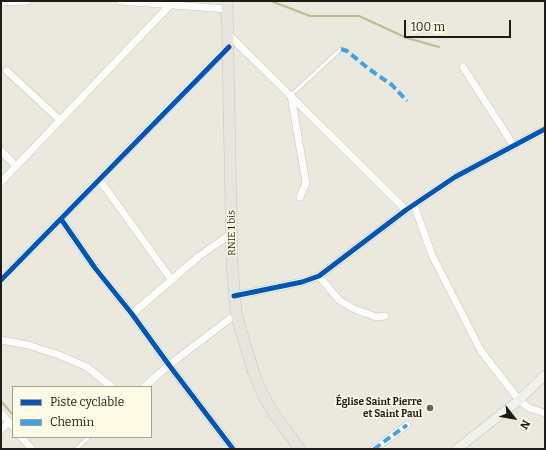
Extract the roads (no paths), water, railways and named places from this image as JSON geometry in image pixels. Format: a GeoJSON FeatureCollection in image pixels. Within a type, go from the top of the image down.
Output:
{"type":"FeatureCollection","features":[{"type":"Feature","properties":{"kind":"main road","name":"RNIE 1 bis"},"geometry":{"type":"LineString","coordinates":[[227,5],[232,233],[236,314],[254,374],[263,395],[300,449]]}},
{"type":"Feature","properties":{"kind":"street"},"geometry":{"type":"LineString","coordinates":[[1,2],[27,1]]}},
{"type":"Feature","properties":{"kind":"street"},"geometry":{"type":"LineString","coordinates":[[120,1],[170,5],[227,5]]}},
{"type":"Feature","properties":{"kind":"street"},"geometry":{"type":"LineString","coordinates":[[1,182],[170,5]]}},
{"type":"Feature","properties":{"kind":"street"},"geometry":{"type":"LineString","coordinates":[[228,34],[406,210]]}},
{"type":"Feature","properties":{"kind":"street"},"geometry":{"type":"LineString","coordinates":[[1,280],[228,47]]}},
{"type":"Feature","properties":{"kind":"street"},"geometry":{"type":"LineString","coordinates":[[463,67],[514,146]]}},
{"type":"Feature","properties":{"kind":"street"},"geometry":{"type":"LineString","coordinates":[[7,71],[60,120]]}},
{"type":"Feature","properties":{"kind":"street"},"geometry":{"type":"LineString","coordinates":[[290,96],[306,183],[300,197]]}},
{"type":"Feature","properties":{"kind":"street"},"geometry":{"type":"LineString","coordinates":[[234,296],[302,282],[319,276],[406,210],[455,177],[545,130]]}},
{"type":"Feature","properties":{"kind":"street"},"geometry":{"type":"LineString","coordinates":[[1,151],[16,166]]}},
{"type":"Feature","properties":{"kind":"street"},"geometry":{"type":"LineString","coordinates":[[99,179],[171,279]]}},
{"type":"Feature","properties":{"kind":"street"},"geometry":{"type":"LineString","coordinates":[[414,205],[432,255],[481,351],[519,400],[530,408],[545,413]]}},
{"type":"Feature","properties":{"kind":"street"},"geometry":{"type":"LineString","coordinates":[[61,219],[95,268],[132,314],[233,449]]}},
{"type":"Feature","properties":{"kind":"street"},"geometry":{"type":"LineString","coordinates":[[132,314],[198,256],[232,233]]}},
{"type":"Feature","properties":{"kind":"street"},"geometry":{"type":"LineString","coordinates":[[319,276],[346,305],[376,317],[385,316]]}},
{"type":"Feature","properties":{"kind":"street"},"geometry":{"type":"LineString","coordinates":[[145,386],[169,365],[236,314]]}},
{"type":"Feature","properties":{"kind":"street"},"geometry":{"type":"LineString","coordinates":[[1,340],[28,345],[59,355],[86,367],[111,386]]}},
{"type":"Feature","properties":{"kind":"street"},"geometry":{"type":"LineString","coordinates":[[457,449],[519,400],[545,376]]}},
{"type":"Feature","properties":{"kind":"street"},"geometry":{"type":"LineString","coordinates":[[1,413],[11,425],[1,429]]}},
{"type":"Feature","properties":{"kind":"street"},"geometry":{"type":"LineString","coordinates":[[374,449],[407,426]]}},
{"type":"Feature","properties":{"kind":"street"},"geometry":{"type":"LineString","coordinates":[[22,438],[32,449]]}},
{"type":"Feature","properties":{"kind":"lane"},"geometry":{"type":"LineString","coordinates":[[290,96],[341,49]]}},
{"type":"Feature","properties":{"kind":"lane"},"geometry":{"type":"LineString","coordinates":[[76,449],[88,438]]}},
{"type":"Feature","properties":{"kind":"waterway"},"geometry":{"type":"LineString","coordinates":[[271,1],[310,16],[359,16],[407,38],[439,47]]}},
{"type":"Feature","properties":{"kind":"waterway"},"geometry":{"type":"LineString","coordinates":[[1,401],[12,414]]}},
{"type":"Feature","properties":{"kind":"place","name":"Église Saint Pierre et Saint Paul"},"geometry":{"type":"Point","coordinates":[430,408]}}]}
